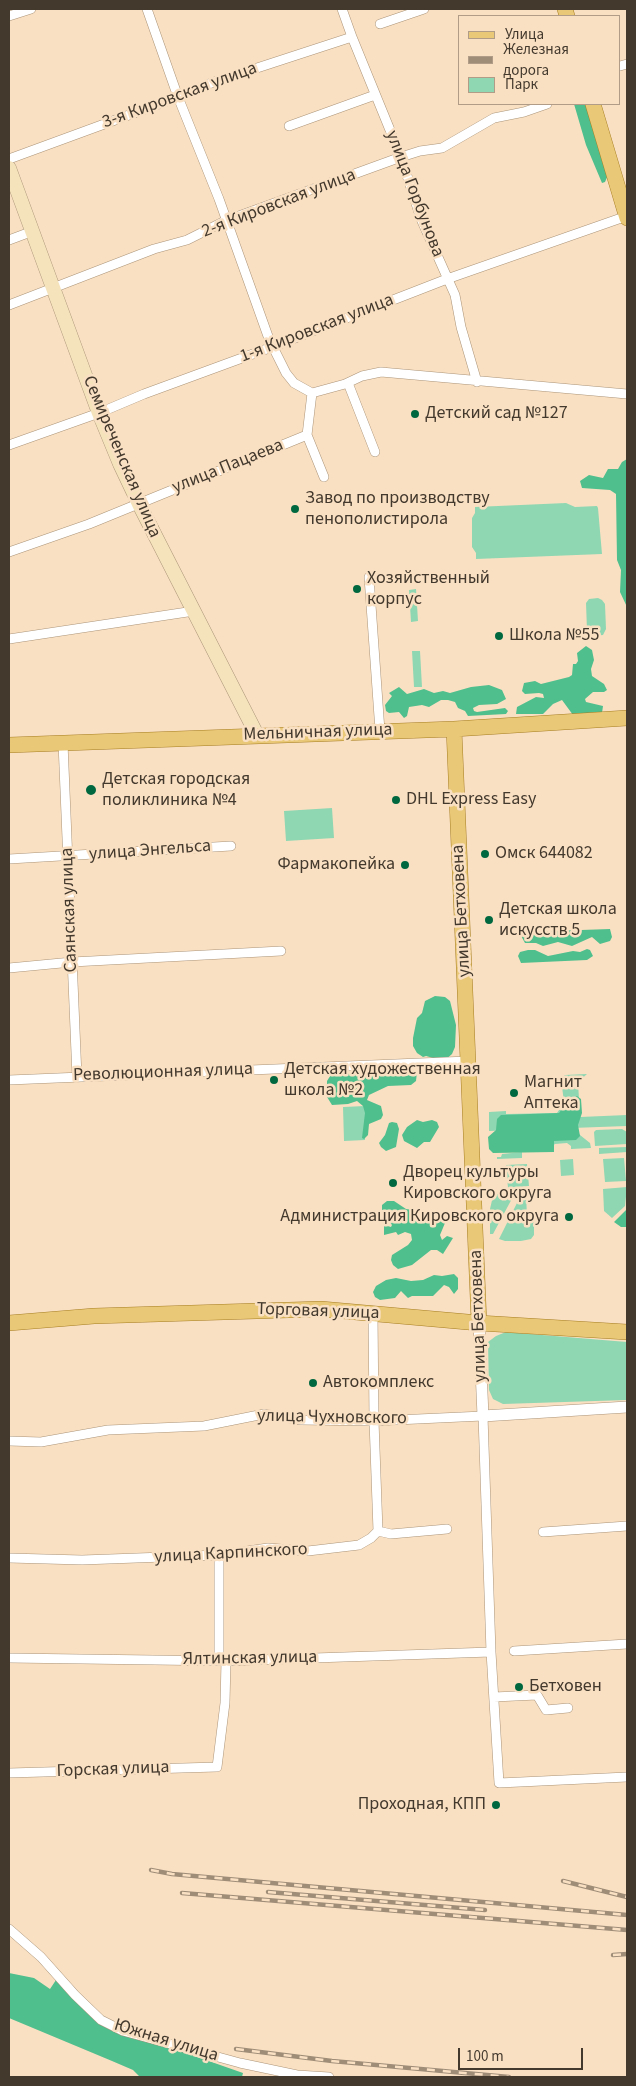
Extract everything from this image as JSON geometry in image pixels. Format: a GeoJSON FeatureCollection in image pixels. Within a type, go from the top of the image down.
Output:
{"type":"FeatureCollection","features":[{"type":"Feature","properties":{"kind":"main road"},"geometry":{"type":"LineString","coordinates":[[593,105],[627,217]]}},
{"type":"Feature","properties":{"kind":"main road","name":"Семиреченская улица"},"geometry":{"type":"LineString","coordinates":[[9,168],[99,413],[139,504],[257,735]]}},
{"type":"Feature","properties":{"kind":"main road","name":"Мельничная улица"},"geometry":{"type":"LineString","coordinates":[[9,745],[454,728],[627,718]]}},
{"type":"Feature","properties":{"kind":"main road","name":"улица Бетховена"},"geometry":{"type":"LineString","coordinates":[[454,728],[479,1323]]}},
{"type":"Feature","properties":{"kind":"main road","name":"Торговая улица"},"geometry":{"type":"LineString","coordinates":[[9,1323],[94,1316],[321,1309],[479,1323],[627,1332]]}},
{"type":"Feature","properties":{"kind":"street"},"geometry":{"type":"LineString","coordinates":[[9,16],[31,9]]}},
{"type":"Feature","properties":{"kind":"street"},"geometry":{"type":"LineString","coordinates":[[147,9],[178,97],[219,199],[225,221],[272,347],[286,373],[294,383],[312,393],[348,383],[362,376],[381,372],[627,394]]}},
{"type":"Feature","properties":{"kind":"street","name":"улица Горбунова"},"geometry":{"type":"LineString","coordinates":[[342,9],[401,157],[421,219],[458,305],[461,327],[477,382]]}},
{"type":"Feature","properties":{"kind":"street"},"geometry":{"type":"LineString","coordinates":[[380,24],[424,9]]}},
{"type":"Feature","properties":{"kind":"street","name":"3-я Кировская улица"},"geometry":{"type":"LineString","coordinates":[[9,159],[220,80],[352,37]]}},
{"type":"Feature","properties":{"kind":"street"},"geometry":{"type":"LineString","coordinates":[[289,126],[375,95]]}},
{"type":"Feature","properties":{"kind":"street","name":"2-я Кировская улица"},"geometry":{"type":"LineString","coordinates":[[9,304],[154,248],[187,240],[225,221],[401,157],[420,151],[442,148],[502,115],[524,112],[544,105]]}},
{"type":"Feature","properties":{"kind":"street","name":"1-я Кировская улица"},"geometry":{"type":"LineString","coordinates":[[9,445],[99,413],[144,394],[447,279],[627,217]]}},
{"type":"Feature","properties":{"kind":"street"},"geometry":{"type":"LineString","coordinates":[[9,240],[33,231]]}},
{"type":"Feature","properties":{"kind":"street"},"geometry":{"type":"LineString","coordinates":[[348,383],[375,452]]}},
{"type":"Feature","properties":{"kind":"street"},"geometry":{"type":"LineString","coordinates":[[312,393],[307,435],[324,477]]}},
{"type":"Feature","properties":{"kind":"street","name":"улица Пацаева"},"geometry":{"type":"LineString","coordinates":[[9,552],[139,504],[307,435]]}},
{"type":"Feature","properties":{"kind":"street"},"geometry":{"type":"LineString","coordinates":[[369,577],[380,731]]}},
{"type":"Feature","properties":{"kind":"street"},"geometry":{"type":"LineString","coordinates":[[9,639],[194,611]]}},
{"type":"Feature","properties":{"kind":"street","name":"Саянская улица"},"geometry":{"type":"LineString","coordinates":[[63,743],[77,1077]]}},
{"type":"Feature","properties":{"kind":"street","name":"улица Энгельса"},"geometry":{"type":"LineString","coordinates":[[9,859],[231,846]]}},
{"type":"Feature","properties":{"kind":"street"},"geometry":{"type":"LineString","coordinates":[[9,968],[72,962],[281,951]]}},
{"type":"Feature","properties":{"kind":"street","name":"Революционная улица"},"geometry":{"type":"LineString","coordinates":[[9,1080],[468,1061]]}},
{"type":"Feature","properties":{"kind":"street"},"geometry":{"type":"LineString","coordinates":[[373,1313],[378,1531],[391,1534],[447,1529]]}},
{"type":"Feature","properties":{"kind":"street","name":"улица Бетховена"},"geometry":{"type":"LineString","coordinates":[[479,1323],[498,1784],[627,1777]]}},
{"type":"Feature","properties":{"kind":"street","name":"улица Чухновского"},"geometry":{"type":"LineString","coordinates":[[9,1442],[41,1442],[108,1430],[204,1426],[264,1414],[302,1420],[374,1421],[627,1407]]}},
{"type":"Feature","properties":{"kind":"street"},"geometry":{"type":"LineString","coordinates":[[543,1532],[627,1526]]}},
{"type":"Feature","properties":{"kind":"street","name":"улица Карпинского"},"geometry":{"type":"LineString","coordinates":[[9,1558],[82,1560],[219,1555],[268,1548],[308,1551],[359,1545],[378,1531]]}},
{"type":"Feature","properties":{"kind":"street"},"geometry":{"type":"LineString","coordinates":[[219,1555],[222,1661]]}},
{"type":"Feature","properties":{"kind":"street"},"geometry":{"type":"LineString","coordinates":[[514,1651],[627,1644]]}},
{"type":"Feature","properties":{"kind":"street","name":"Ялтинская улица"},"geometry":{"type":"LineString","coordinates":[[9,1658],[222,1661],[492,1652]]}},
{"type":"Feature","properties":{"kind":"street","name":"Горская улица"},"geometry":{"type":"LineString","coordinates":[[9,1773],[217,1767],[226,1703],[222,1661]]}},
{"type":"Feature","properties":{"kind":"street"},"geometry":{"type":"LineString","coordinates":[[494,1697],[538,1695],[546,1710],[568,1708]]}},
{"type":"Feature","properties":{"kind":"street","name":"Южная улица"},"geometry":{"type":"LineString","coordinates":[[9,1929],[41,1957],[75,1995],[101,2020],[123,2031],[240,2063],[297,2075],[329,2077]]}},
{"type":"Feature","properties":{"kind":"green space"},"geometry":{"type":"Polygon","coordinates":[[[574,105],[586,105],[608,175],[605,182],[602,183],[586,145],[574,105]]]}},
{"type":"Feature","properties":{"kind":"green space"},"geometry":{"type":"Polygon","coordinates":[[[627,459],[627,607],[620,592],[621,570],[617,560],[616,494],[610,490],[582,488],[580,481],[589,475],[603,478],[608,469],[618,469],[622,462],[627,459]]]}},
{"type":"Feature","properties":{"kind":"green space"},"geometry":{"type":"Polygon","coordinates":[[[566,503],[575,507],[597,506],[602,554],[476,559],[476,553],[472,547],[472,518],[475,513],[475,507],[566,503]]]}},
{"type":"Feature","properties":{"kind":"green space"},"geometry":{"type":"Polygon","coordinates":[[[416,589],[418,621],[411,622],[409,590],[416,589]]]}},
{"type":"Feature","properties":{"kind":"green space"},"geometry":{"type":"Polygon","coordinates":[[[598,598],[605,604],[606,629],[603,635],[594,636],[589,635],[587,631],[586,603],[589,599],[598,598]]]}},
{"type":"Feature","properties":{"kind":"green space"},"geometry":{"type":"Polygon","coordinates":[[[586,646],[592,650],[594,660],[591,669],[592,676],[604,684],[607,690],[604,692],[593,692],[585,699],[586,702],[603,706],[602,713],[573,715],[562,700],[553,704],[543,714],[516,714],[517,707],[536,697],[544,698],[543,694],[539,693],[525,694],[522,691],[524,683],[535,681],[541,684],[569,677],[572,675],[573,664],[576,664],[578,661],[577,653],[586,646]]]}},
{"type":"Feature","properties":{"kind":"green space"},"geometry":{"type":"Polygon","coordinates":[[[412,651],[420,651],[422,687],[414,687],[412,651]]]}},
{"type":"Feature","properties":{"kind":"green space"},"geometry":{"type":"Polygon","coordinates":[[[489,685],[502,690],[506,699],[497,704],[479,705],[473,708],[474,711],[505,708],[508,711],[506,714],[468,716],[465,711],[458,708],[455,702],[448,700],[441,700],[429,707],[422,705],[409,707],[407,716],[404,718],[399,712],[389,713],[386,711],[385,705],[392,696],[389,693],[399,687],[407,694],[424,689],[434,693],[443,691],[450,693],[471,687],[489,685]]]}},
{"type":"Feature","properties":{"kind":"green space"},"geometry":{"type":"Polygon","coordinates":[[[332,808],[334,838],[286,841],[284,811],[332,808]]]}},
{"type":"Feature","properties":{"kind":"green space"},"geometry":{"type":"Polygon","coordinates":[[[610,929],[612,937],[610,941],[600,944],[592,937],[572,946],[558,942],[543,946],[536,943],[525,943],[520,934],[523,932],[610,929]]]}},
{"type":"Feature","properties":{"kind":"green space"},"geometry":{"type":"Polygon","coordinates":[[[587,949],[590,950],[593,956],[587,960],[521,963],[518,956],[520,952],[528,950],[535,950],[548,956],[573,951],[580,952],[587,949]]]}},
{"type":"Feature","properties":{"kind":"green space"},"geometry":{"type":"Polygon","coordinates":[[[435,996],[445,997],[450,1001],[456,1025],[455,1047],[452,1054],[444,1061],[426,1056],[423,1057],[417,1053],[413,1046],[417,1018],[422,1013],[425,1001],[435,996]]]}},
{"type":"Feature","properties":{"kind":"green space"},"geometry":{"type":"Polygon","coordinates":[[[412,1070],[417,1072],[416,1081],[411,1085],[388,1086],[369,1095],[367,1100],[381,1106],[383,1115],[381,1119],[369,1124],[368,1135],[364,1139],[362,1138],[365,1113],[363,1106],[357,1101],[348,1104],[332,1105],[327,1097],[327,1081],[332,1073],[338,1071],[354,1075],[365,1071],[375,1075],[412,1070]]]}},
{"type":"Feature","properties":{"kind":"green space"},"geometry":{"type":"Polygon","coordinates":[[[587,1074],[578,1082],[580,1117],[627,1115],[627,1126],[489,1131],[489,1112],[506,1111],[506,1114],[557,1113],[564,1102],[561,1079],[565,1075],[587,1074]]]}},
{"type":"Feature","properties":{"kind":"green space"},"geometry":{"type":"Polygon","coordinates":[[[577,1096],[581,1099],[582,1113],[578,1125],[580,1136],[576,1140],[554,1141],[554,1152],[493,1153],[489,1149],[488,1137],[496,1130],[497,1119],[501,1115],[559,1113],[567,1102],[577,1096]]]}},
{"type":"Feature","properties":{"kind":"green space"},"geometry":{"type":"Polygon","coordinates":[[[365,1106],[365,1140],[344,1141],[343,1107],[365,1106]]]}},
{"type":"Feature","properties":{"kind":"green space"},"geometry":{"type":"Polygon","coordinates":[[[417,1120],[423,1122],[432,1120],[437,1122],[439,1127],[430,1142],[424,1142],[417,1148],[404,1141],[402,1135],[407,1127],[417,1120]]]}},
{"type":"Feature","properties":{"kind":"green space"},"geometry":{"type":"Polygon","coordinates":[[[389,1123],[397,1123],[399,1129],[396,1147],[386,1151],[379,1143],[385,1135],[389,1123]]]}},
{"type":"Feature","properties":{"kind":"green space"},"geometry":{"type":"Polygon","coordinates":[[[622,1129],[627,1132],[627,1144],[595,1146],[594,1132],[596,1130],[622,1129]]]}},
{"type":"Feature","properties":{"kind":"green space"},"geometry":{"type":"Polygon","coordinates":[[[575,1131],[590,1143],[591,1148],[571,1149],[571,1146],[567,1143],[533,1149],[575,1131]]]}},
{"type":"Feature","properties":{"kind":"green space"},"geometry":{"type":"Polygon","coordinates":[[[627,1147],[627,1152],[599,1154],[599,1148],[627,1147]]]}},
{"type":"Feature","properties":{"kind":"green space"},"geometry":{"type":"Polygon","coordinates":[[[522,1152],[522,1158],[497,1159],[502,1154],[522,1152]]]}},
{"type":"Feature","properties":{"kind":"green space"},"geometry":{"type":"Polygon","coordinates":[[[624,1158],[626,1181],[605,1182],[603,1159],[624,1158]]]}},
{"type":"Feature","properties":{"kind":"green space"},"geometry":{"type":"Polygon","coordinates":[[[573,1159],[574,1175],[561,1176],[560,1160],[573,1159]]]}},
{"type":"Feature","properties":{"kind":"green space"},"geometry":{"type":"Polygon","coordinates":[[[527,1164],[529,1186],[508,1188],[506,1165],[527,1164]]]}},
{"type":"Feature","properties":{"kind":"green space"},"geometry":{"type":"Polygon","coordinates":[[[627,1187],[625,1206],[612,1218],[604,1211],[603,1189],[627,1187]]]}},
{"type":"Feature","properties":{"kind":"green space"},"geometry":{"type":"Polygon","coordinates":[[[515,1193],[493,1234],[490,1234],[490,1209],[493,1196],[496,1194],[515,1193]]]}},
{"type":"Feature","properties":{"kind":"green space"},"geometry":{"type":"Polygon","coordinates":[[[522,1193],[526,1193],[527,1217],[534,1222],[534,1235],[531,1239],[521,1241],[499,1239],[522,1193]]]}},
{"type":"Feature","properties":{"kind":"green space"},"geometry":{"type":"Polygon","coordinates":[[[387,1201],[394,1201],[406,1209],[413,1210],[413,1216],[416,1218],[421,1216],[430,1223],[436,1218],[443,1217],[445,1223],[440,1235],[442,1240],[447,1236],[453,1238],[443,1254],[437,1250],[431,1250],[412,1265],[398,1269],[393,1265],[392,1255],[408,1245],[412,1240],[411,1234],[405,1232],[398,1235],[396,1232],[384,1235],[384,1225],[391,1227],[392,1225],[382,1212],[382,1205],[387,1201]]]}},
{"type":"Feature","properties":{"kind":"green space"},"geometry":{"type":"Polygon","coordinates":[[[627,1209],[627,1227],[621,1227],[614,1222],[627,1209]]]}},
{"type":"Feature","properties":{"kind":"green space"},"geometry":{"type":"Polygon","coordinates":[[[454,1274],[458,1278],[458,1289],[454,1294],[449,1287],[444,1285],[433,1296],[412,1296],[408,1298],[401,1291],[395,1298],[380,1300],[375,1297],[373,1292],[376,1286],[386,1280],[396,1278],[411,1281],[423,1280],[434,1275],[454,1274]]]}},
{"type":"Feature","properties":{"kind":"green space"},"geometry":{"type":"Polygon","coordinates":[[[506,1332],[627,1342],[627,1400],[503,1404],[493,1399],[489,1390],[488,1342],[506,1332]]]}},
{"type":"Feature","properties":{"kind":"green space"},"geometry":{"type":"Polygon","coordinates":[[[9,1973],[34,1978],[50,1989],[56,1980],[103,2024],[243,2073],[242,2077],[140,2077],[133,2070],[9,2018],[9,1973]]]}},
{"type":"Feature","properties":{"kind":"railway"},"geometry":{"type":"LineString","coordinates":[[151,1870],[172,1874],[627,1915]]}},
{"type":"Feature","properties":{"kind":"railway"},"geometry":{"type":"LineString","coordinates":[[563,1881],[627,1897]]}},
{"type":"Feature","properties":{"kind":"railway"},"geometry":{"type":"LineString","coordinates":[[268,1892],[485,1910]]}},
{"type":"Feature","properties":{"kind":"railway"},"geometry":{"type":"LineString","coordinates":[[182,1893],[627,1930]]}},
{"type":"Feature","properties":{"kind":"railway"},"geometry":{"type":"LineString","coordinates":[[613,1955],[627,1954]]}},
{"type":"Feature","properties":{"kind":"railway"},"geometry":{"type":"LineString","coordinates":[[236,2049],[332,2061],[509,2077]]}},
{"type":"Feature","properties":{"kind":"place","name":"Детский сад №127"},"geometry":{"type":"Point","coordinates":[415,414]}},
{"type":"Feature","properties":{"kind":"place","name":"Завод по производству пенополистирола"},"geometry":{"type":"Point","coordinates":[295,509]}},
{"type":"Feature","properties":{"kind":"place","name":"Хозяйственный корпус"},"geometry":{"type":"Point","coordinates":[357,589]}},
{"type":"Feature","properties":{"kind":"place","name":"Школа №55"},"geometry":{"type":"Point","coordinates":[499,636]}},
{"type":"Feature","properties":{"kind":"place","name":"Детская городская поликлиника №4"},"geometry":{"type":"Point","coordinates":[91,790]}},
{"type":"Feature","properties":{"kind":"place","name":"DHL Express Easy"},"geometry":{"type":"Point","coordinates":[396,800]}},
{"type":"Feature","properties":{"kind":"place","name":"Омск 644082"},"geometry":{"type":"Point","coordinates":[485,854]}},
{"type":"Feature","properties":{"kind":"place","name":"Фармакопейка"},"geometry":{"type":"Point","coordinates":[405,865]}},
{"type":"Feature","properties":{"kind":"place","name":"Детская школа искусств 5"},"geometry":{"type":"Point","coordinates":[489,920]}},
{"type":"Feature","properties":{"kind":"place","name":"Детская художественная школа №2"},"geometry":{"type":"Point","coordinates":[274,1080]}},
{"type":"Feature","properties":{"kind":"place","name":"Магнит Аптека"},"geometry":{"type":"Point","coordinates":[514,1093]}},
{"type":"Feature","properties":{"kind":"place","name":"Дворец культуры Кировского округа"},"geometry":{"type":"Point","coordinates":[393,1183]}},
{"type":"Feature","properties":{"kind":"place","name":"Администрация Кировского округа"},"geometry":{"type":"Point","coordinates":[569,1217]}},
{"type":"Feature","properties":{"kind":"place","name":"Автокомплекс"},"geometry":{"type":"Point","coordinates":[313,1383]}},
{"type":"Feature","properties":{"kind":"place","name":"Бетховен"},"geometry":{"type":"Point","coordinates":[519,1687]}},
{"type":"Feature","properties":{"kind":"place","name":"Проходная, КПП"},"geometry":{"type":"Point","coordinates":[496,1805]}}]}
